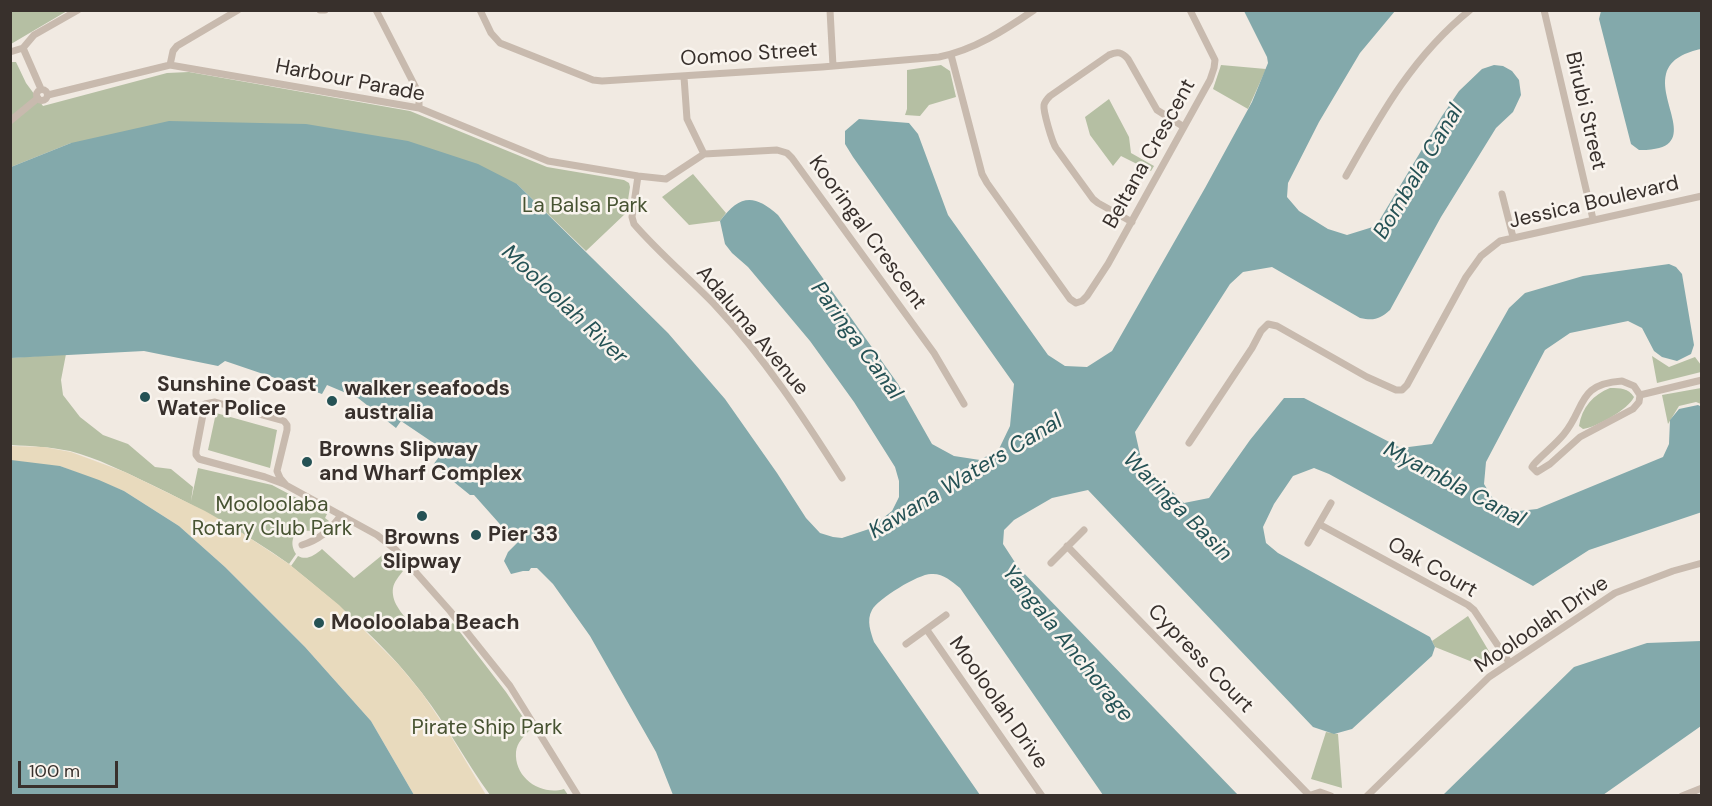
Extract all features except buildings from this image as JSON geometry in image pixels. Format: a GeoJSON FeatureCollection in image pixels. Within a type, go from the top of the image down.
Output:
{"type":"FeatureCollection","features":[{"type":"Feature","properties":{"kind":"street"},"geometry":{"type":"LineString","coordinates":[[10,52],[23,48],[34,35],[78,10]]}},
{"type":"Feature","properties":{"kind":"street"},"geometry":{"type":"LineString","coordinates":[[170,65],[173,51],[177,46],[238,10]]}},
{"type":"Feature","properties":{"kind":"street"},"geometry":{"type":"LineString","coordinates":[[320,10],[325,10]]}},
{"type":"Feature","properties":{"kind":"street"},"geometry":{"type":"LineString","coordinates":[[376,10],[416,88],[419,108]]}},
{"type":"Feature","properties":{"kind":"street","name":"Oomoo Street"},"geometry":{"type":"LineString","coordinates":[[480,10],[491,33],[500,43],[593,80],[602,81],[833,66],[951,55],[990,38],[1034,10]]}},
{"type":"Feature","properties":{"kind":"street"},"geometry":{"type":"LineString","coordinates":[[830,10],[833,66]]}},
{"type":"Feature","properties":{"kind":"street","name":"Beltana Crescent"},"geometry":{"type":"LineString","coordinates":[[951,55],[982,174],[1070,299],[1076,303],[1087,296],[1108,264],[1210,80],[1215,60],[1190,10]]}},
{"type":"Feature","properties":{"kind":"street"},"geometry":{"type":"LineString","coordinates":[[1346,176],[1376,121],[1411,69],[1444,32],[1470,10]]}},
{"type":"Feature","properties":{"kind":"street","name":"Birubi Street"},"geometry":{"type":"LineString","coordinates":[[1544,10],[1593,219]]}},
{"type":"Feature","properties":{"kind":"street"},"geometry":{"type":"LineString","coordinates":[[23,48],[42,89],[48,95],[43,100],[38,98]]}},
{"type":"Feature","properties":{"kind":"street"},"geometry":{"type":"LineString","coordinates":[[1132,222],[1092,199],[1053,142],[1044,109],[1046,101],[1109,55],[1116,52],[1123,53],[1157,110],[1184,127]]}},
{"type":"Feature","properties":{"kind":"street","name":"Harbour Parade"},"geometry":{"type":"LineString","coordinates":[[48,95],[170,65],[419,108],[548,160],[638,176],[666,179],[704,154]]}},
{"type":"Feature","properties":{"kind":"street"},"geometry":{"type":"LineString","coordinates":[[684,77],[687,118],[704,154]]}},
{"type":"Feature","properties":{"kind":"street"},"geometry":{"type":"LineString","coordinates":[[38,98],[37,93],[42,89]]}},
{"type":"Feature","properties":{"kind":"street"},"geometry":{"type":"LineString","coordinates":[[10,122],[38,98]]}},
{"type":"Feature","properties":{"kind":"street","name":"Kooringal Crescent"},"geometry":{"type":"LineString","coordinates":[[704,154],[777,150],[787,153],[934,353],[964,404]]}},
{"type":"Feature","properties":{"kind":"street","name":"Adaluma Avenue"},"geometry":{"type":"LineString","coordinates":[[638,176],[632,217],[634,224],[716,306],[768,369],[842,478]]}},
{"type":"Feature","properties":{"kind":"street"},"geometry":{"type":"LineString","coordinates":[[1502,194],[1513,237]]}},
{"type":"Feature","properties":{"kind":"street","name":"Jessica Boulevard"},"geometry":{"type":"LineString","coordinates":[[1189,443],[1252,348],[1260,332],[1268,324],[1277,326],[1367,377],[1396,390],[1402,390],[1407,385],[1466,277],[1481,256],[1500,241],[1701,196]]}},
{"type":"Feature","properties":{"kind":"street"},"geometry":{"type":"LineString","coordinates":[[1640,395],[1701,380]]}},
{"type":"Feature","properties":{"kind":"street"},"geometry":{"type":"LineString","coordinates":[[1622,381],[1634,386],[1640,395],[1639,402],[1628,413],[1580,437],[1537,472],[1532,467],[1535,462],[1563,436],[1570,426],[1587,393],[1603,383],[1622,381]]}},
{"type":"Feature","properties":{"kind":"street"},"geometry":{"type":"LineString","coordinates":[[286,485],[277,471],[287,429],[284,421],[215,402],[205,404],[196,451],[198,458],[203,462],[266,477],[286,485],[387,542],[401,554],[510,686],[578,795]]}},
{"type":"Feature","properties":{"kind":"street"},"geometry":{"type":"LineString","coordinates":[[1570,426],[1580,437]]}},
{"type":"Feature","properties":{"kind":"street"},"geometry":{"type":"LineString","coordinates":[[266,477],[277,471]]}},
{"type":"Feature","properties":{"kind":"street"},"geometry":{"type":"LineString","coordinates":[[1308,543],[1331,502]]}},
{"type":"Feature","properties":{"kind":"street"},"geometry":{"type":"LineString","coordinates":[[302,545],[318,539],[332,528],[341,515]]}},
{"type":"Feature","properties":{"kind":"street","name":"Oak Court"},"geometry":{"type":"LineString","coordinates":[[1319,524],[1468,605],[1474,610],[1509,662]]}},
{"type":"Feature","properties":{"kind":"street"},"geometry":{"type":"LineString","coordinates":[[1051,563],[1084,530]]}},
{"type":"Feature","properties":{"kind":"street","name":"Cypress Court"},"geometry":{"type":"LineString","coordinates":[[1067,546],[1308,795]]}},
{"type":"Feature","properties":{"kind":"street","name":"Mooloolah Drive"},"geometry":{"type":"LineString","coordinates":[[1367,795],[1489,677],[1509,662],[1615,593],[1701,563]]}},
{"type":"Feature","properties":{"kind":"street","name":"Mooloolah Drive"},"geometry":{"type":"LineString","coordinates":[[906,644],[946,615]]}},
{"type":"Feature","properties":{"kind":"street","name":"Mooloolah Drive"},"geometry":{"type":"LineString","coordinates":[[927,630],[1042,795]]}},
{"type":"Feature","properties":{"kind":"street"},"geometry":{"type":"LineString","coordinates":[[1682,795],[1701,788]]}},
{"type":"Feature","properties":{"kind":"street"},"geometry":{"type":"LineString","coordinates":[[1308,795],[1320,792],[1330,795]]}},
{"type":"Feature","properties":{"kind":"green space"},"geometry":{"type":"Polygon","coordinates":[[[11,10],[67,10],[67,11],[11,44],[11,10]]]}},
{"type":"Feature","properties":{"kind":"green space","name":"La Balsa Park"},"geometry":{"type":"Polygon","coordinates":[[[12,62],[16,62],[26,83],[43,106],[167,73],[189,72],[410,111],[547,167],[624,180],[629,183],[630,187],[626,213],[586,251],[517,184],[71,143],[11,167],[12,62]]]}},
{"type":"Feature","properties":{"kind":"green space"},"geometry":{"type":"Polygon","coordinates":[[[941,65],[950,71],[956,97],[929,105],[920,116],[905,115],[907,70],[941,65]]]}},
{"type":"Feature","properties":{"kind":"green space"},"geometry":{"type":"Polygon","coordinates":[[[1221,65],[1266,69],[1248,109],[1213,89],[1221,65]]]}},
{"type":"Feature","properties":{"kind":"green space"},"geometry":{"type":"Polygon","coordinates":[[[1109,99],[1129,137],[1131,153],[1154,166],[1151,171],[1121,156],[1113,166],[1090,135],[1085,117],[1109,99]]]}},
{"type":"Feature","properties":{"kind":"green space"},"geometry":{"type":"Polygon","coordinates":[[[693,174],[726,213],[720,221],[689,225],[662,197],[693,174]]]}},
{"type":"Feature","properties":{"kind":"green space","name":"Mooloolaba Rotary Club Park"},"geometry":{"type":"Polygon","coordinates":[[[66,354],[61,380],[63,395],[80,417],[103,435],[128,444],[155,467],[171,469],[193,487],[191,501],[198,468],[272,485],[327,514],[325,518],[329,521],[324,530],[323,524],[313,531],[296,534],[292,543],[296,554],[289,564],[204,511],[90,457],[70,451],[11,445],[10,358],[66,354]]]}},
{"type":"Feature","properties":{"kind":"green space"},"geometry":{"type":"Polygon","coordinates":[[[1652,356],[1669,367],[1695,357],[1701,365],[1701,372],[1657,383],[1652,356]]]}},
{"type":"Feature","properties":{"kind":"green space"},"geometry":{"type":"Polygon","coordinates":[[[1610,388],[1624,389],[1634,397],[1626,407],[1611,417],[1583,429],[1579,426],[1586,407],[1598,394],[1610,388]]]}},
{"type":"Feature","properties":{"kind":"green space"},"geometry":{"type":"Polygon","coordinates":[[[1701,388],[1701,404],[1696,402],[1679,406],[1668,424],[1662,395],[1701,388]]]}},
{"type":"Feature","properties":{"kind":"green space"},"geometry":{"type":"Polygon","coordinates":[[[216,413],[277,430],[270,468],[208,450],[216,413]]]}},
{"type":"Feature","properties":{"kind":"green space","name":"Pirate Ship Park"},"geometry":{"type":"Polygon","coordinates":[[[322,549],[354,578],[386,552],[403,571],[393,590],[395,602],[402,614],[422,628],[437,629],[453,623],[531,729],[519,742],[516,752],[519,770],[524,777],[538,787],[547,790],[564,789],[568,795],[490,795],[440,718],[408,675],[360,625],[291,566],[298,556],[308,558],[322,549]]]}},
{"type":"Feature","properties":{"kind":"green space"},"geometry":{"type":"Polygon","coordinates":[[[1468,616],[1490,653],[1485,667],[1435,647],[1432,641],[1468,616]]]}},
{"type":"Feature","properties":{"kind":"green space"},"geometry":{"type":"Polygon","coordinates":[[[1326,732],[1338,734],[1342,788],[1311,779],[1326,732]]]}},
{"type":"Feature","properties":{"kind":"sand","name":"Mooloolaba Beach"},"geometry":{"type":"Polygon","coordinates":[[[11,446],[44,447],[71,452],[125,472],[205,511],[289,564],[339,605],[398,664],[422,693],[449,733],[486,795],[414,795],[371,721],[305,647],[225,567],[179,526],[124,491],[60,466],[11,465],[11,446]]]}},
{"type":"Feature","properties":{"kind":"water"},"geometry":{"type":"Polygon","coordinates":[[[1244,11],[1395,11],[1360,53],[1319,122],[1288,183],[1287,197],[1299,211],[1328,229],[1347,235],[1376,226],[1442,116],[1459,91],[1482,69],[1494,65],[1503,66],[1512,71],[1519,80],[1521,95],[1513,112],[1496,128],[1441,217],[1390,310],[1383,315],[1373,319],[1360,318],[1272,267],[1243,272],[1230,284],[1135,432],[1142,463],[1184,503],[1209,498],[1250,440],[1284,398],[1304,398],[1401,448],[1432,444],[1509,308],[1525,293],[1583,276],[1669,264],[1676,267],[1682,274],[1694,345],[1691,354],[1677,361],[1662,357],[1654,351],[1642,328],[1628,321],[1570,333],[1545,350],[1486,462],[1484,484],[1492,497],[1502,506],[1519,511],[1537,509],[1663,457],[1669,444],[1670,420],[1679,409],[1698,405],[1702,407],[1702,512],[1589,550],[1533,586],[1329,474],[1314,468],[1293,476],[1274,504],[1263,527],[1266,543],[1278,553],[1430,637],[1435,647],[1432,656],[1352,729],[1334,734],[1313,727],[1088,490],[1052,498],[1014,520],[1004,530],[1003,544],[1018,567],[1238,795],[1103,795],[960,588],[943,576],[931,574],[908,582],[876,605],[869,618],[870,631],[874,642],[980,795],[673,795],[656,752],[590,636],[553,584],[537,568],[511,574],[504,561],[508,552],[518,542],[474,495],[470,495],[433,465],[444,450],[401,421],[396,428],[358,398],[327,385],[322,394],[225,361],[218,366],[144,351],[11,358],[11,167],[71,143],[169,121],[306,124],[408,141],[478,164],[517,184],[668,333],[725,399],[806,518],[820,533],[842,538],[869,529],[892,511],[899,497],[899,481],[895,467],[854,402],[810,341],[748,267],[725,244],[720,221],[734,206],[747,200],[761,203],[778,215],[898,384],[932,444],[954,456],[980,460],[999,449],[1010,426],[1014,384],[853,157],[845,144],[845,131],[859,119],[909,123],[918,134],[948,215],[1048,355],[1065,366],[1087,367],[1112,351],[1252,102],[1268,63],[1244,11]]]}},
{"type":"Feature","properties":{"kind":"water"},"geometry":{"type":"Polygon","coordinates":[[[1601,11],[1701,11],[1701,49],[1675,60],[1666,74],[1667,99],[1674,124],[1674,135],[1669,143],[1658,148],[1639,150],[1631,144],[1599,19],[1601,11]]]}},
{"type":"Feature","properties":{"kind":"water"},"geometry":{"type":"Polygon","coordinates":[[[11,460],[60,466],[99,480],[124,491],[179,526],[225,567],[305,647],[371,721],[414,795],[11,795],[11,460]]]}},
{"type":"Feature","properties":{"kind":"water"},"geometry":{"type":"Polygon","coordinates":[[[1701,641],[1701,726],[1603,795],[1443,795],[1574,667],[1647,643],[1701,641]]]}},
{"type":"Feature","properties":{"kind":"place","name":"Sunshine Coast Water Police"},"geometry":{"type":"Point","coordinates":[145,397]}},
{"type":"Feature","properties":{"kind":"place","name":"walker seafoods australia"},"geometry":{"type":"Point","coordinates":[332,401]}},
{"type":"Feature","properties":{"kind":"place","name":"Browns Slipway and Wharf Complex"},"geometry":{"type":"Point","coordinates":[307,462]}},
{"type":"Feature","properties":{"kind":"place","name":"Browns Slipway"},"geometry":{"type":"Point","coordinates":[422,516]}},
{"type":"Feature","properties":{"kind":"place","name":"Pier 33"},"geometry":{"type":"Point","coordinates":[476,535]}},
{"type":"Feature","properties":{"kind":"place","name":"Mooloolaba Beach"},"geometry":{"type":"Point","coordinates":[319,623]}},
{"type":"Feature","properties":{"kind":"water label","name":"Bombala Canal"},"geometry":{"type":"Point","coordinates":[1419,172]}},
{"type":"Feature","properties":{"kind":"water label","name":"Mooloolah River"},"geometry":{"type":"Point","coordinates":[564,305]}},
{"type":"Feature","properties":{"kind":"water label","name":"Paringa Canal"},"geometry":{"type":"Point","coordinates":[856,341]}},
{"type":"Feature","properties":{"kind":"water label","name":"Kawana Waters Canal"},"geometry":{"type":"Point","coordinates":[966,477]}},
{"type":"Feature","properties":{"kind":"water label","name":"Myambla Canal"},"geometry":{"type":"Point","coordinates":[1454,485]}},
{"type":"Feature","properties":{"kind":"water label","name":"Waringa Basin"},"geometry":{"type":"Point","coordinates":[1177,507]}},
{"type":"Feature","properties":{"kind":"water label","name":"Yangala Anchorage"},"geometry":{"type":"Point","coordinates":[1067,644]}}]}
